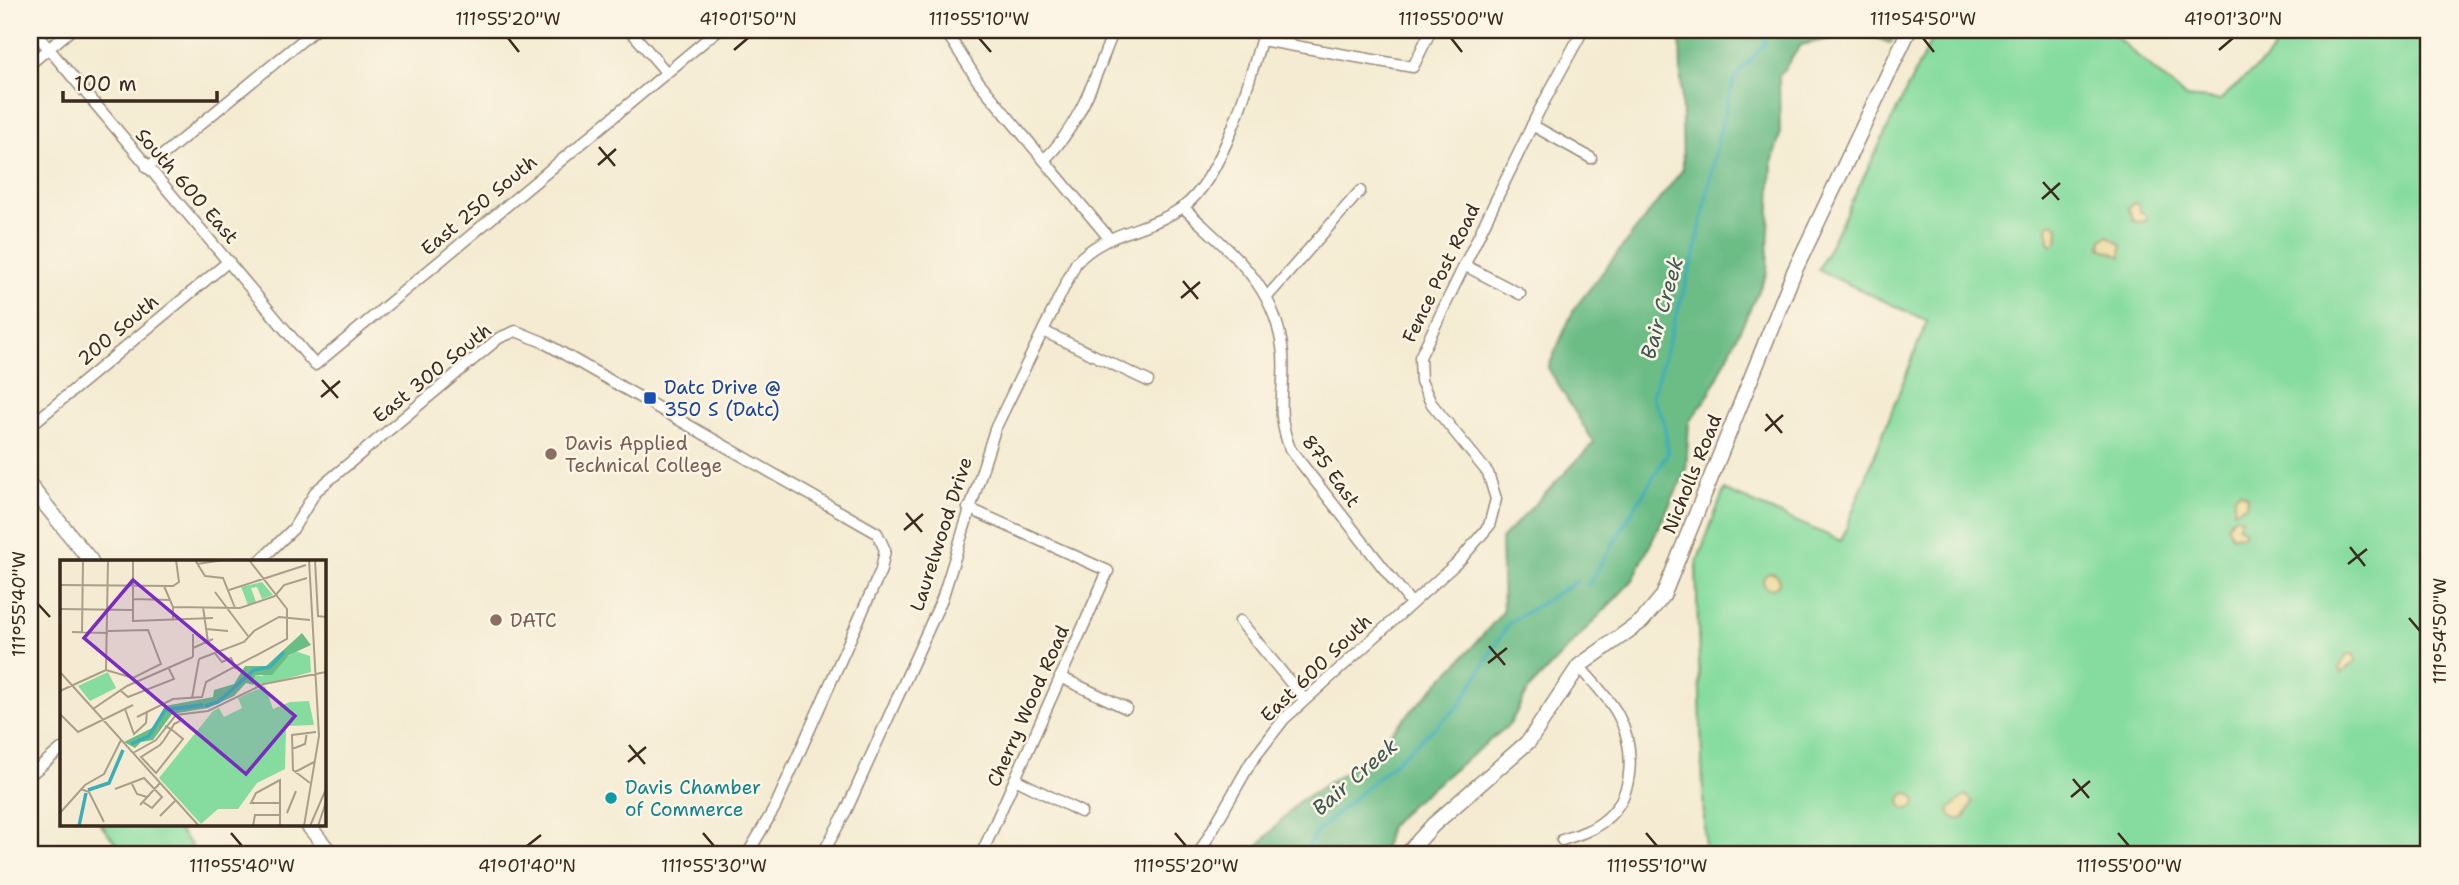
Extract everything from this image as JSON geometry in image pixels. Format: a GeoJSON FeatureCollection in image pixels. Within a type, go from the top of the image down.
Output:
{"type":"FeatureCollection","features":[{"type":"Feature","properties":{"kind":"street","name":"South 600 East"},"geometry":{"type":"LineString","coordinates":[[33,30],[315,365]]}},
{"type":"Feature","properties":{"kind":"street"},"geometry":{"type":"LineString","coordinates":[[30,64],[71,30]]}},
{"type":"Feature","properties":{"kind":"street"},"geometry":{"type":"LineString","coordinates":[[147,167],[315,30]]}},
{"type":"Feature","properties":{"kind":"street"},"geometry":{"type":"LineString","coordinates":[[630,30],[666,72]]}},
{"type":"Feature","properties":{"kind":"street","name":"East 250 South"},"geometry":{"type":"LineString","coordinates":[[315,365],[718,30]]}},
{"type":"Feature","properties":{"kind":"street"},"geometry":{"type":"LineString","coordinates":[[945,30],[978,81],[1109,238]]}},
{"type":"Feature","properties":{"kind":"street"},"geometry":{"type":"LineString","coordinates":[[1044,160],[1063,142],[1078,117],[1114,30]]}},
{"type":"Feature","properties":{"kind":"street"},"geometry":{"type":"LineString","coordinates":[[1184,207],[1205,185],[1218,159],[1249,85],[1263,35],[1413,67],[1431,30]]}},
{"type":"Feature","properties":{"kind":"street","name":"Fence Post Road"},"geometry":{"type":"LineString","coordinates":[[1460,560],[1489,526],[1496,499],[1488,473],[1431,403],[1422,381],[1420,357],[1532,125],[1583,30]]}},
{"type":"Feature","properties":{"kind":"street","name":"Nicholls Road"},"geometry":{"type":"LineString","coordinates":[[1406,855],[1433,825],[1529,741],[1579,666],[1642,621],[1657,605],[1668,587],[1794,272],[1909,30]]}},
{"type":"Feature","properties":{"kind":"street"},"geometry":{"type":"LineString","coordinates":[[1532,125],[1591,158]]}},
{"type":"Feature","properties":{"kind":"street"},"geometry":{"type":"LineString","coordinates":[[1268,297],[1360,191]]}},
{"type":"Feature","properties":{"kind":"street","name":"Laurelwood Drive"},"geometry":{"type":"LineString","coordinates":[[822,855],[846,811],[942,599],[968,508],[995,429],[1076,263],[1089,248],[1143,227],[1184,207]]}},
{"type":"Feature","properties":{"kind":"street","name":"875 East"},"geometry":{"type":"LineString","coordinates":[[1184,207],[1236,256],[1268,297],[1283,354],[1280,424],[1290,449],[1411,603]]}},
{"type":"Feature","properties":{"kind":"street","name":"200 South"},"geometry":{"type":"LineString","coordinates":[[30,426],[229,261]]}},
{"type":"Feature","properties":{"kind":"street"},"geometry":{"type":"LineString","coordinates":[[1464,265],[1520,294]]}},
{"type":"Feature","properties":{"kind":"street","name":"East 300 South"},"geometry":{"type":"LineString","coordinates":[[261,560],[293,529],[316,491],[499,338],[516,331],[543,342],[877,533],[885,550],[881,570],[775,807],[747,855]]}},
{"type":"Feature","properties":{"kind":"street"},"geometry":{"type":"LineString","coordinates":[[1043,331],[1148,381]]}},
{"type":"Feature","properties":{"kind":"street"},"geometry":{"type":"LineString","coordinates":[[30,486],[90,560]]}},
{"type":"Feature","properties":{"kind":"street","name":"Cherry Wood Road"},"geometry":{"type":"LineString","coordinates":[[968,508],[1108,571],[981,855]]}},
{"type":"Feature","properties":{"kind":"street","name":"East 600 South"},"geometry":{"type":"LineString","coordinates":[[1198,855],[1251,762],[1304,699],[1460,560]]}},
{"type":"Feature","properties":{"kind":"street"},"geometry":{"type":"LineString","coordinates":[[1240,621],[1304,699]]}},
{"type":"Feature","properties":{"kind":"street"},"geometry":{"type":"LineString","coordinates":[[1562,840],[1605,820],[1621,801],[1629,778],[1628,749],[1618,715],[1579,666]]}},
{"type":"Feature","properties":{"kind":"street"},"geometry":{"type":"LineString","coordinates":[[1060,677],[1126,708]]}},
{"type":"Feature","properties":{"kind":"street"},"geometry":{"type":"LineString","coordinates":[[30,775],[60,750]]}},
{"type":"Feature","properties":{"kind":"street"},"geometry":{"type":"LineString","coordinates":[[1015,779],[1081,812]]}},
{"type":"Feature","properties":{"kind":"street"},"geometry":{"type":"LineString","coordinates":[[309,826],[332,855]]}},
{"type":"Feature","properties":{"kind":"green space"},"geometry":{"type":"Polygon","coordinates":[[[1680,30],[1861,32],[1801,45],[1779,76],[1780,135],[1772,163],[1767,273],[1710,393],[1689,422],[1686,471],[1633,580],[1528,690],[1510,724],[1410,805],[1390,826],[1382,855],[1250,855],[1298,802],[1363,761],[1459,662],[1503,612],[1501,539],[1594,443],[1548,368],[1574,309],[1683,169],[1680,30]]]}},
{"type":"Feature","properties":{"kind":"green space"},"geometry":{"type":"Polygon","coordinates":[[[1857,30],[1897,30],[1890,43],[1857,30]]]}},
{"type":"Feature","properties":{"kind":"green space"},"geometry":{"type":"Polygon","coordinates":[[[1936,30],[2108,30],[2185,97],[2220,100],[2266,59],[2288,30],[2429,30],[2429,855],[1705,855],[1696,565],[1724,490],[1841,541],[1927,321],[1818,270],[1936,30]]]}},
{"type":"Feature","properties":{"kind":"green space"},"geometry":{"type":"Polygon","coordinates":[[[102,826],[175,826],[192,846],[181,855],[126,855],[102,826]]]}},
{"type":"Feature","properties":{"kind":"sand"},"geometry":{"type":"Polygon","coordinates":[[[2133,203],[2138,204],[2140,211],[2147,216],[2146,221],[2135,222],[2128,208],[2133,203]]]}},
{"type":"Feature","properties":{"kind":"sand"},"geometry":{"type":"Polygon","coordinates":[[[2053,223],[2058,227],[2057,242],[2052,245],[2049,242],[2048,225],[2053,223]]]}},
{"type":"Feature","properties":{"kind":"sand"},"geometry":{"type":"Polygon","coordinates":[[[2108,236],[2122,245],[2121,257],[2101,248],[2102,239],[2108,236]]]}},
{"type":"Feature","properties":{"kind":"sand"},"geometry":{"type":"Polygon","coordinates":[[[2240,491],[2247,496],[2246,505],[2234,511],[2235,496],[2240,491]]]}},
{"type":"Feature","properties":{"kind":"sand"},"geometry":{"type":"Polygon","coordinates":[[[2233,517],[2242,518],[2238,525],[2244,530],[2244,535],[2232,536],[2227,525],[2233,517]]]}},
{"type":"Feature","properties":{"kind":"sand"},"geometry":{"type":"Polygon","coordinates":[[[1771,573],[1779,581],[1771,589],[1763,581],[1771,573]]]}},
{"type":"Feature","properties":{"kind":"sand"},"geometry":{"type":"Polygon","coordinates":[[[2347,654],[2353,654],[2356,660],[2342,673],[2339,668],[2347,654]]]}},
{"type":"Feature","properties":{"kind":"sand"},"geometry":{"type":"Polygon","coordinates":[[[1908,793],[1914,795],[1914,807],[1908,809],[1902,807],[1900,801],[1902,795],[1908,793]]]}},
{"type":"Feature","properties":{"kind":"sand"},"geometry":{"type":"Polygon","coordinates":[[[1966,795],[1973,802],[1964,818],[1959,820],[1951,816],[1949,809],[1966,795]]]}},
{"type":"Feature","properties":{"kind":"waterway","name":"Bair Creek"},"geometry":{"type":"LineString","coordinates":[[1588,585],[1668,453],[1664,421],[1652,397],[1696,249],[1720,130],[1735,77],[1765,43],[1763,30]]}},
{"type":"Feature","properties":{"kind":"waterway","name":"Bair Creek"},"geometry":{"type":"LineString","coordinates":[[1302,855],[1318,830],[1459,706],[1509,623],[1577,581]]}},
{"type":"Feature","properties":{"kind":"place","name":"Datc Drive @ 350 S (Datc)"},"geometry":{"type":"Point","coordinates":[650,398]}},
{"type":"Feature","properties":{"kind":"place","name":"Davis Applied Technical College"},"geometry":{"type":"Point","coordinates":[551,454]}},
{"type":"Feature","properties":{"kind":"place","name":"DATC"},"geometry":{"type":"Point","coordinates":[496,620]}},
{"type":"Feature","properties":{"kind":"place","name":"Davis Chamber of Commerce"},"geometry":{"type":"Point","coordinates":[611,798]}}]}
